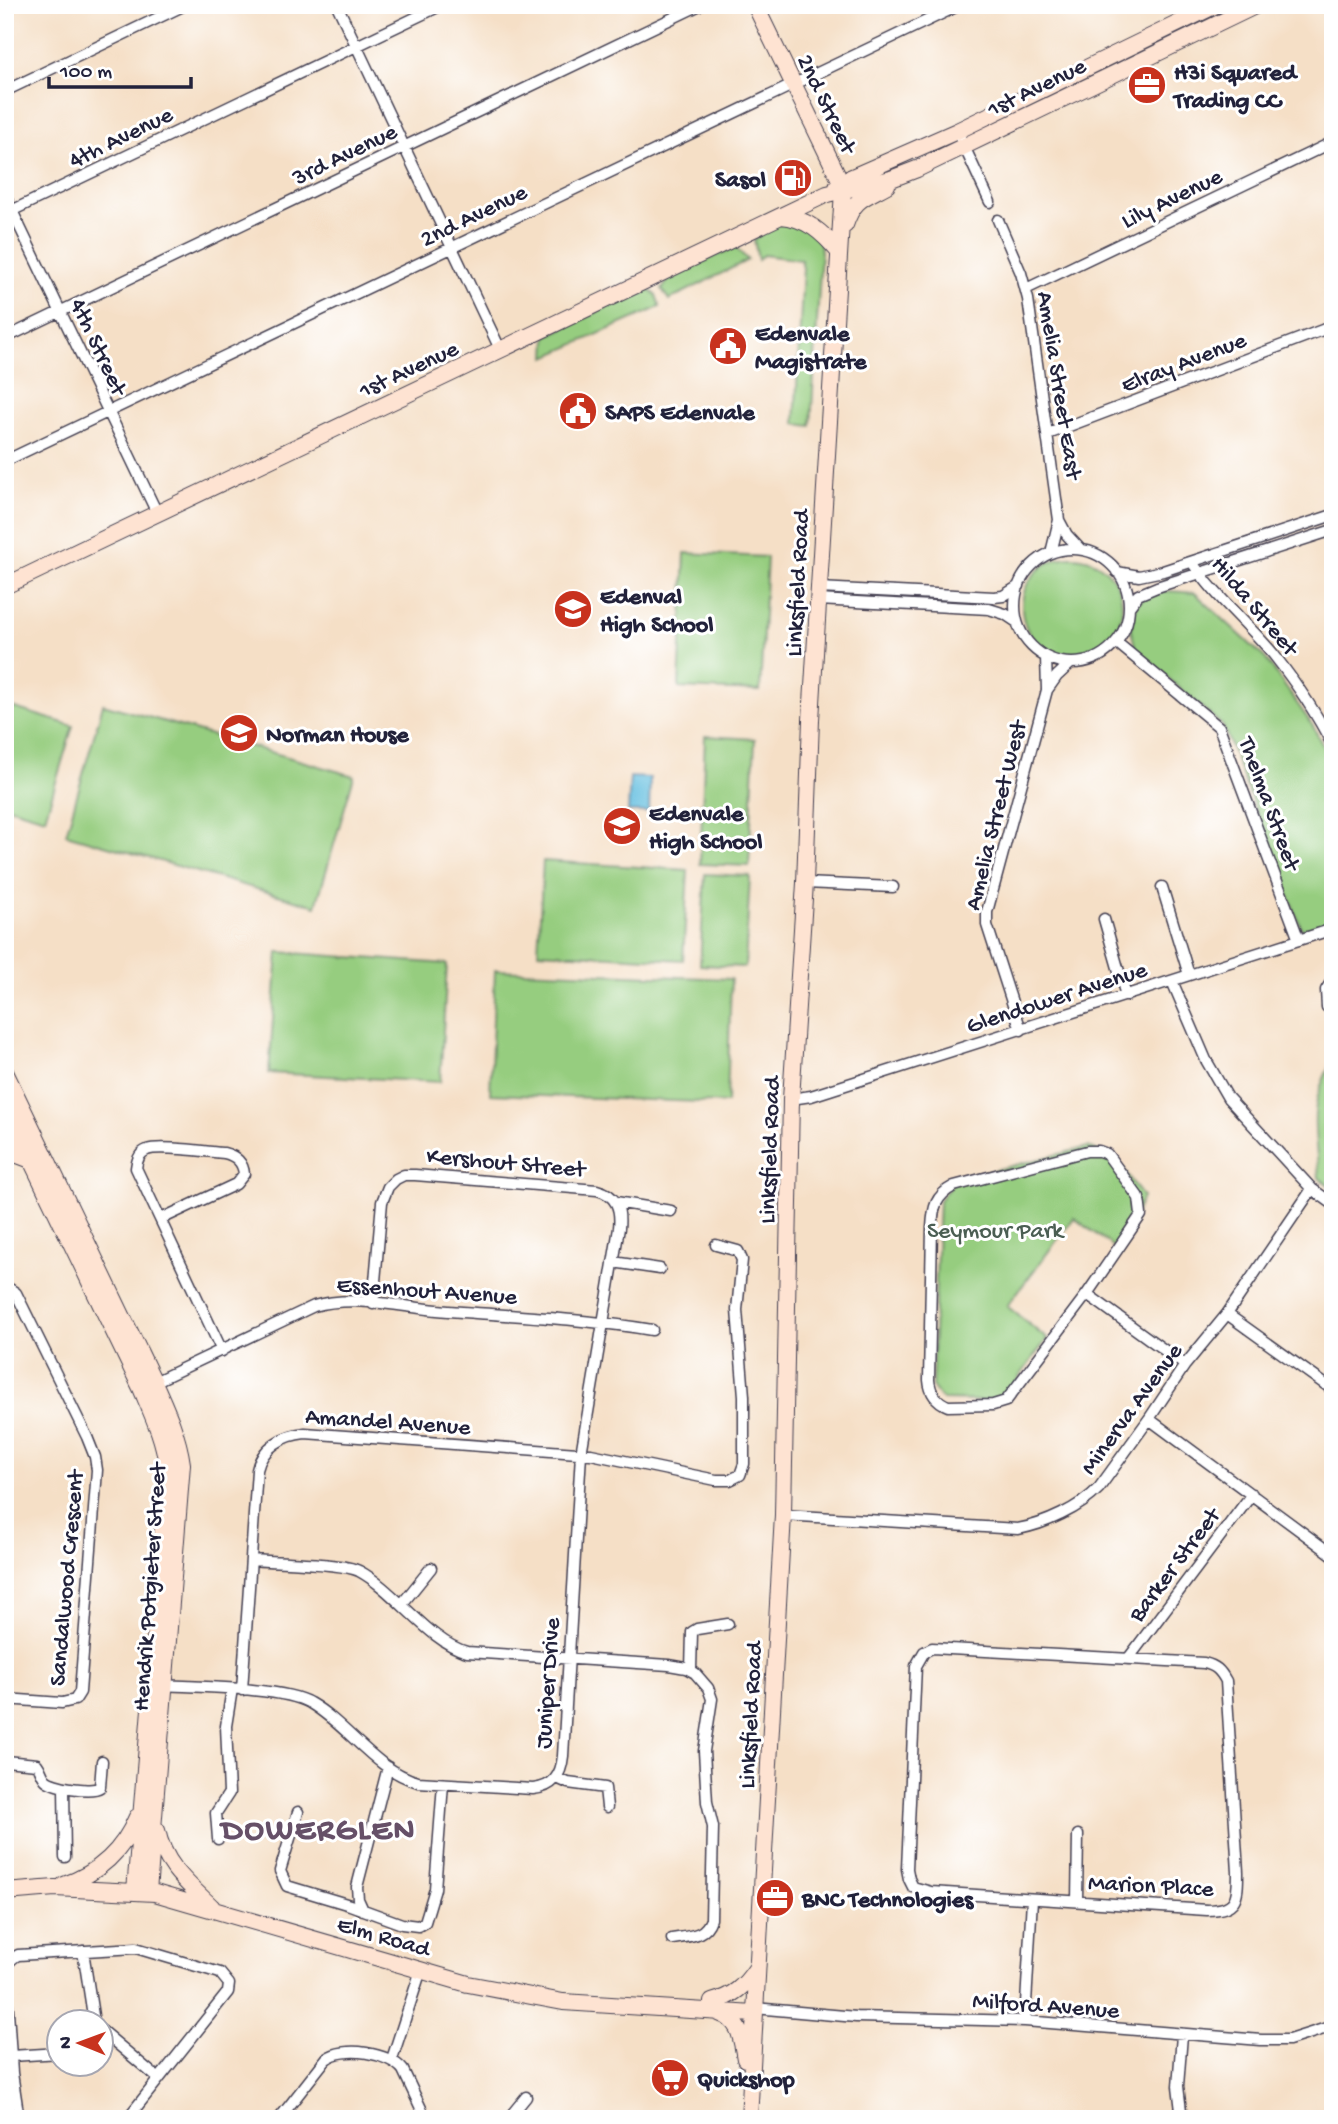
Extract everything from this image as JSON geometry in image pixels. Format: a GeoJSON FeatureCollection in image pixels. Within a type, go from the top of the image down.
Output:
{"type":"FeatureCollection","features":[{"type":"Feature","properties":{"kind":"main road","name":"2nd Street"},"geometry":{"type":"LineString","coordinates":[[755,5],[838,188]]}},
{"type":"Feature","properties":{"kind":"main road","name":"1st Avenue"},"geometry":{"type":"LineString","coordinates":[[1107,68],[1216,5]]}},
{"type":"Feature","properties":{"kind":"main road","name":"1st Avenue"},"geometry":{"type":"LineString","coordinates":[[5,586],[838,188],[961,138],[1107,68],[1257,5]]}},
{"type":"Feature","properties":{"kind":"main road","name":"1st Avenue"},"geometry":{"type":"LineString","coordinates":[[838,188],[904,174],[961,138]]}},
{"type":"Feature","properties":{"kind":"main road"},"geometry":{"type":"LineString","coordinates":[[780,216],[798,218],[809,223],[839,247],[853,206],[904,174]]}},
{"type":"Feature","properties":{"kind":"main road","name":"Linksfield Road"},"geometry":{"type":"LineString","coordinates":[[750,2119],[783,1515],[791,1099],[839,247],[838,188]]}},
{"type":"Feature","properties":{"kind":"main road","name":"Hendrik Potgieter Street"},"geometry":{"type":"LineString","coordinates":[[5,1072],[14,1141],[31,1160],[148,1385]]}},
{"type":"Feature","properties":{"kind":"main road","name":"Hendrik Potgieter Street"},"geometry":{"type":"LineString","coordinates":[[8,1112],[14,1141],[175,1431],[182,1464],[141,1891]]}},
{"type":"Feature","properties":{"kind":"main road"},"geometry":{"type":"LineString","coordinates":[[55,1888],[87,1875],[109,1860],[148,1806]]}},
{"type":"Feature","properties":{"kind":"main road"},"geometry":{"type":"LineString","coordinates":[[148,1806],[169,1863],[182,1880],[214,1909]]}},
{"type":"Feature","properties":{"kind":"main road","name":"Elm Road"},"geometry":{"type":"LineString","coordinates":[[5,1892],[55,1888],[141,1891],[214,1909],[468,1984],[533,1996],[554,1992],[754,2008]]}},
{"type":"Feature","properties":{"kind":"main road"},"geometry":{"type":"LineString","coordinates":[[710,2006],[742,1988],[757,1968]]}},
{"type":"Feature","properties":{"kind":"main road"},"geometry":{"type":"LineString","coordinates":[[710,2006],[739,2027],[750,2082]]}},
{"type":"Feature","properties":{"kind":"street"},"geometry":{"type":"LineString","coordinates":[[5,91],[185,5]]}},
{"type":"Feature","properties":{"kind":"street"},"geometry":{"type":"LineString","coordinates":[[337,5],[500,349]]}},
{"type":"Feature","properties":{"kind":"street","name":"4th Avenue"},"geometry":{"type":"LineString","coordinates":[[9,213],[442,5]]}},
{"type":"Feature","properties":{"kind":"street","name":"3rd Avenue"},"geometry":{"type":"LineString","coordinates":[[5,338],[700,5]]}},
{"type":"Feature","properties":{"kind":"street","name":"2nd Avenue"},"geometry":{"type":"LineString","coordinates":[[5,461],[960,5]]}},
{"type":"Feature","properties":{"kind":"street"},"geometry":{"type":"LineString","coordinates":[[961,138],[990,202]]}},
{"type":"Feature","properties":{"kind":"street","name":"Lily Avenue"},"geometry":{"type":"LineString","coordinates":[[1026,289],[1333,142]]}},
{"type":"Feature","properties":{"kind":"street","name":"4th Street"},"geometry":{"type":"LineString","coordinates":[[5,196],[9,213],[61,312],[157,513]]}},
{"type":"Feature","properties":{"kind":"street","name":"Amelia Street East"},"geometry":{"type":"LineString","coordinates":[[998,220],[1026,289],[1059,520],[1080,550]]}},
{"type":"Feature","properties":{"kind":"street","name":"Elray Avenue"},"geometry":{"type":"LineString","coordinates":[[1048,434],[1333,326]]}},
{"type":"Feature","properties":{"kind":"street"},"geometry":{"type":"LineString","coordinates":[[1117,572],[1146,575],[1328,517],[1330,531],[1142,593],[1129,607]]}},
{"type":"Feature","properties":{"kind":"street","name":"Amelia Street East"},"geometry":{"type":"LineString","coordinates":[[1051,553],[1059,520]]}},
{"type":"Feature","properties":{"kind":"street"},"geometry":{"type":"LineString","coordinates":[[1067,549],[1097,555],[1117,572],[1126,590],[1129,607],[1126,625],[1116,642],[1105,653],[1090,660],[1071,663],[1046,657],[1028,643],[1017,622],[1015,600],[1018,586],[1036,562],[1051,553],[1067,549]]}},
{"type":"Feature","properties":{"kind":"street","name":"Hilda Street"},"geometry":{"type":"LineString","coordinates":[[1192,562],[1211,589],[1273,654],[1321,722],[1333,746]]}},
{"type":"Feature","properties":{"kind":"street"},"geometry":{"type":"LineString","coordinates":[[818,594],[920,592],[994,597],[1003,596],[1018,586]]}},
{"type":"Feature","properties":{"kind":"street"},"geometry":{"type":"LineString","coordinates":[[920,592],[920,605]]}},
{"type":"Feature","properties":{"kind":"street"},"geometry":{"type":"LineString","coordinates":[[818,594],[993,610],[1017,622]]}},
{"type":"Feature","properties":{"kind":"street","name":"Thelma Street"},"geometry":{"type":"LineString","coordinates":[[1116,642],[1219,727],[1299,940]]}},
{"type":"Feature","properties":{"kind":"street","name":"Amelia Street West"},"geometry":{"type":"LineString","coordinates":[[1021,1030],[987,925],[987,912],[1047,690],[1046,657]]}},
{"type":"Feature","properties":{"kind":"street","name":"Amelia Street West"},"geometry":{"type":"LineString","coordinates":[[1047,690],[1071,663]]}},
{"type":"Feature","properties":{"kind":"street"},"geometry":{"type":"LineString","coordinates":[[1321,722],[1333,719]]}},
{"type":"Feature","properties":{"kind":"street"},"geometry":{"type":"LineString","coordinates":[[805,883],[893,887]]}},
{"type":"Feature","properties":{"kind":"street"},"geometry":{"type":"LineString","coordinates":[[1162,887],[1189,975]]}},
{"type":"Feature","properties":{"kind":"street"},"geometry":{"type":"LineString","coordinates":[[1104,919],[1126,996]]}},
{"type":"Feature","properties":{"kind":"street","name":"Glendower Avenue"},"geometry":{"type":"LineString","coordinates":[[791,1099],[811,1096],[1333,929]]}},
{"type":"Feature","properties":{"kind":"street"},"geometry":{"type":"LineString","coordinates":[[1327,1007],[1326,990],[1333,979]]}},
{"type":"Feature","properties":{"kind":"street"},"geometry":{"type":"LineString","coordinates":[[1172,981],[1206,1060],[1228,1098],[1312,1189],[1333,1204]]}},
{"type":"Feature","properties":{"kind":"street"},"geometry":{"type":"LineString","coordinates":[[161,1219],[236,1184],[244,1174],[241,1162],[224,1153],[152,1149],[143,1152],[137,1160],[136,1168],[222,1350]]}},
{"type":"Feature","properties":{"kind":"street"},"geometry":{"type":"LineString","coordinates":[[1087,1151],[1107,1154],[1139,1198],[1141,1215],[1087,1294],[1006,1401],[993,1405],[948,1406],[933,1395],[929,1380],[933,1208],[944,1192],[968,1182],[1087,1151]]}},
{"type":"Feature","properties":{"kind":"street","name":"Kershout Street"},"geometry":{"type":"LineString","coordinates":[[373,1304],[382,1202],[388,1187],[404,1175],[445,1176],[597,1190],[609,1194],[616,1202]]}},
{"type":"Feature","properties":{"kind":"street","name":"Minerva Avenue"},"geometry":{"type":"LineString","coordinates":[[783,1515],[1018,1529],[1034,1526],[1093,1493],[1185,1366],[1227,1314],[1312,1189]]}},
{"type":"Feature","properties":{"kind":"street"},"geometry":{"type":"LineString","coordinates":[[602,1322],[620,1220],[616,1202],[671,1211]]}},
{"type":"Feature","properties":{"kind":"street","name":"Amandel Avenue"},"geometry":{"type":"LineString","coordinates":[[218,1839],[216,1812],[228,1798],[230,1787],[226,1726],[237,1690],[258,1464],[268,1450],[289,1435],[305,1433],[581,1454],[668,1469],[689,1476],[722,1480],[736,1478],[743,1471],[744,1396],[737,1310],[742,1260],[738,1251],[716,1245]]}},
{"type":"Feature","properties":{"kind":"street"},"geometry":{"type":"LineString","coordinates":[[613,1262],[660,1269]]}},
{"type":"Feature","properties":{"kind":"street","name":"Sandalwood Crescent"},"geometry":{"type":"LineString","coordinates":[[5,1286],[16,1293],[87,1437],[97,1470],[80,1692],[75,1700],[62,1703],[5,1699]]}},
{"type":"Feature","properties":{"kind":"street"},"geometry":{"type":"LineString","coordinates":[[1087,1294],[1185,1366]]}},
{"type":"Feature","properties":{"kind":"street","name":"Essenhout Avenue"},"geometry":{"type":"LineString","coordinates":[[148,1385],[314,1306],[336,1302],[602,1322],[652,1330]]}},
{"type":"Feature","properties":{"kind":"street"},"geometry":{"type":"LineString","coordinates":[[1227,1314],[1333,1390]]}},
{"type":"Feature","properties":{"kind":"street","name":"Juniper Drive"},"geometry":{"type":"LineString","coordinates":[[159,1685],[291,1696],[312,1704],[388,1767],[410,1780],[533,1789],[545,1787],[557,1778],[562,1767],[581,1454],[602,1322]]}},
{"type":"Feature","properties":{"kind":"street"},"geometry":{"type":"LineString","coordinates":[[1149,1419],[1333,1555]]}},
{"type":"Feature","properties":{"kind":"street","name":"Barker Street"},"geometry":{"type":"LineString","coordinates":[[1128,1659],[1252,1494]]}},
{"type":"Feature","properties":{"kind":"street"},"geometry":{"type":"LineString","coordinates":[[251,1560],[356,1569],[402,1604],[447,1644],[459,1650],[669,1665],[691,1670],[708,1688],[712,1699],[704,1751],[707,1802],[713,1827],[710,1919],[707,1929],[701,1933],[672,1939]]}},
{"type":"Feature","properties":{"kind":"street"},"geometry":{"type":"LineString","coordinates":[[402,1604],[431,1568]]}},
{"type":"Feature","properties":{"kind":"street"},"geometry":{"type":"LineString","coordinates":[[691,1670],[692,1632],[728,1624]]}},
{"type":"Feature","properties":{"kind":"street","name":"Marion Place"},"geometry":{"type":"LineString","coordinates":[[938,1648],[1204,1663],[1215,1666],[1226,1681],[1238,1889],[1235,1899],[1221,1910],[1032,1899],[919,1890],[913,1887],[909,1880],[907,1869],[913,1720],[916,1666],[920,1656],[928,1649],[938,1648]]}},
{"type":"Feature","properties":{"kind":"street"},"geometry":{"type":"LineString","coordinates":[[5,1761],[37,1764],[47,1781],[64,1787],[94,1791],[99,1789],[102,1761]]}},
{"type":"Feature","properties":{"kind":"street"},"geometry":{"type":"LineString","coordinates":[[363,1910],[357,1887],[388,1767]]}},
{"type":"Feature","properties":{"kind":"street"},"geometry":{"type":"LineString","coordinates":[[557,1778],[568,1783],[605,1788],[607,1807]]}},
{"type":"Feature","properties":{"kind":"street"},"geometry":{"type":"LineString","coordinates":[[298,1812],[280,1871],[284,1883],[411,1926],[425,1922],[435,1889],[443,1784]]}},
{"type":"Feature","properties":{"kind":"street"},"geometry":{"type":"LineString","coordinates":[[64,1787],[65,1857]]}},
{"type":"Feature","properties":{"kind":"street"},"geometry":{"type":"LineString","coordinates":[[1077,1901],[1078,1835]]}},
{"type":"Feature","properties":{"kind":"street"},"geometry":{"type":"LineString","coordinates":[[339,1901],[349,1897],[357,1887]]}},
{"type":"Feature","properties":{"kind":"street"},"geometry":{"type":"LineString","coordinates":[[1025,2021],[1032,1899]]}},
{"type":"Feature","properties":{"kind":"street"},"geometry":{"type":"LineString","coordinates":[[19,2119],[9,2073],[11,2056],[7,1962],[18,1955],[136,1948],[219,1973],[229,1984],[228,1992],[127,2119]]}},
{"type":"Feature","properties":{"kind":"street"},"geometry":{"type":"LineString","coordinates":[[83,1951],[92,2008]]}},
{"type":"Feature","properties":{"kind":"street"},"geometry":{"type":"LineString","coordinates":[[392,2059],[421,1970]]}},
{"type":"Feature","properties":{"kind":"street","name":"Milford Avenue"},"geometry":{"type":"LineString","coordinates":[[754,2008],[856,2017],[1025,2021],[1214,2038],[1289,2040],[1333,2026]]}},
{"type":"Feature","properties":{"kind":"street"},"geometry":{"type":"LineString","coordinates":[[1182,2035],[1178,2086],[1182,2119]]}},
{"type":"Feature","properties":{"kind":"street"},"geometry":{"type":"LineString","coordinates":[[116,2043],[159,2080]]}},
{"type":"Feature","properties":{"kind":"street"},"geometry":{"type":"LineString","coordinates":[[279,2119],[331,2055],[350,2051],[392,2059],[403,2070],[426,2119]]}},
{"type":"Feature","properties":{"kind":"street"},"geometry":{"type":"LineString","coordinates":[[11,2056],[46,2054]]}},
{"type":"Feature","properties":{"kind":"street"},"geometry":{"type":"LineString","coordinates":[[508,2119],[526,2097]]}},
{"type":"Feature","properties":{"kind":"green space"},"geometry":{"type":"Polygon","coordinates":[[[778,220],[819,232],[821,253],[811,426],[795,424],[803,268],[801,260],[763,255],[758,260],[754,240],[778,220]]]}},
{"type":"Feature","properties":{"kind":"green space"},"geometry":{"type":"Polygon","coordinates":[[[735,247],[748,260],[669,300],[662,289],[672,276],[735,247]]]}},
{"type":"Feature","properties":{"kind":"green space"},"geometry":{"type":"Polygon","coordinates":[[[646,288],[656,295],[660,307],[546,357],[547,336],[646,288]]]}},
{"type":"Feature","properties":{"kind":"green space"},"geometry":{"type":"Polygon","coordinates":[[[685,553],[767,557],[760,691],[679,688],[685,553]]]}},
{"type":"Feature","properties":{"kind":"green space"},"geometry":{"type":"Polygon","coordinates":[[[1072,557],[1091,561],[1107,572],[1118,588],[1122,607],[1118,626],[1107,642],[1091,653],[1072,657],[1053,653],[1037,642],[1026,626],[1022,607],[1026,588],[1037,572],[1053,561],[1072,557]]]}},
{"type":"Feature","properties":{"kind":"green space"},"geometry":{"type":"Polygon","coordinates":[[[1170,591],[1195,593],[1265,658],[1313,726],[1333,766],[1333,920],[1302,930],[1223,726],[1136,650],[1131,630],[1136,605],[1146,596],[1170,591]]]}},
{"type":"Feature","properties":{"kind":"green space"},"geometry":{"type":"Polygon","coordinates":[[[103,704],[354,776],[316,906],[66,834],[103,704]]]}},
{"type":"Feature","properties":{"kind":"green space"},"geometry":{"type":"Polygon","coordinates":[[[5,705],[73,726],[45,818],[5,806],[5,705]]]}},
{"type":"Feature","properties":{"kind":"green space"},"geometry":{"type":"Polygon","coordinates":[[[705,736],[755,739],[749,866],[700,864],[705,736]]]}},
{"type":"Feature","properties":{"kind":"green space"},"geometry":{"type":"Polygon","coordinates":[[[543,861],[688,870],[683,960],[538,952],[543,861]]]}},
{"type":"Feature","properties":{"kind":"green space"},"geometry":{"type":"Polygon","coordinates":[[[705,874],[750,876],[745,967],[700,965],[705,874]]]}},
{"type":"Feature","properties":{"kind":"green space"},"geometry":{"type":"Polygon","coordinates":[[[278,952],[447,964],[440,1082],[269,1073],[278,952]]]}},
{"type":"Feature","properties":{"kind":"green space"},"geometry":{"type":"Polygon","coordinates":[[[495,970],[731,979],[727,1103],[490,1094],[495,970]]]}},
{"type":"Feature","properties":{"kind":"green space"},"geometry":{"type":"Polygon","coordinates":[[[1333,1060],[1333,1188],[1319,1178],[1315,1118],[1319,1091],[1333,1060]]]}},
{"type":"Feature","properties":{"kind":"green space","name":"Seymour Park"},"geometry":{"type":"Polygon","coordinates":[[[1088,1147],[1115,1158],[1143,1197],[1119,1251],[1074,1218],[1007,1306],[1047,1339],[1004,1398],[984,1401],[942,1400],[932,1386],[939,1200],[955,1180],[1088,1147]]]}},
{"type":"Feature","properties":{"kind":"water"},"geometry":{"type":"Polygon","coordinates":[[[630,777],[650,778],[649,812],[628,812],[630,777]]]}},
{"type":"Feature","properties":{"kind":"place","name":"H3i Squared Trading CC"},"geometry":{"type":"Point","coordinates":[1147,85]}},
{"type":"Feature","properties":{"kind":"place","name":"Sasol"},"geometry":{"type":"Point","coordinates":[793,178]}},
{"type":"Feature","properties":{"kind":"place","name":"Edenvale Magistrate"},"geometry":{"type":"Point","coordinates":[728,346]}},
{"type":"Feature","properties":{"kind":"place","name":"SAPS Edenvale"},"geometry":{"type":"Point","coordinates":[578,411]}},
{"type":"Feature","properties":{"kind":"place","name":"Edenval High School"},"geometry":{"type":"Point","coordinates":[573,609]}},
{"type":"Feature","properties":{"kind":"place","name":"Norman House"},"geometry":{"type":"Point","coordinates":[239,733]}},
{"type":"Feature","properties":{"kind":"place","name":"Edenvale High School"},"geometry":{"type":"Point","coordinates":[622,826]}},
{"type":"Feature","properties":{"kind":"place","name":"BNC Technologies"},"geometry":{"type":"Point","coordinates":[775,1898]}},
{"type":"Feature","properties":{"kind":"place","name":"Quickshop"},"geometry":{"type":"Point","coordinates":[670,2078]}},
{"type":"Feature","properties":{"kind":"district","name":"DOWERGLEN"},"geometry":{"type":"Point","coordinates":[319,1827]}}]}
